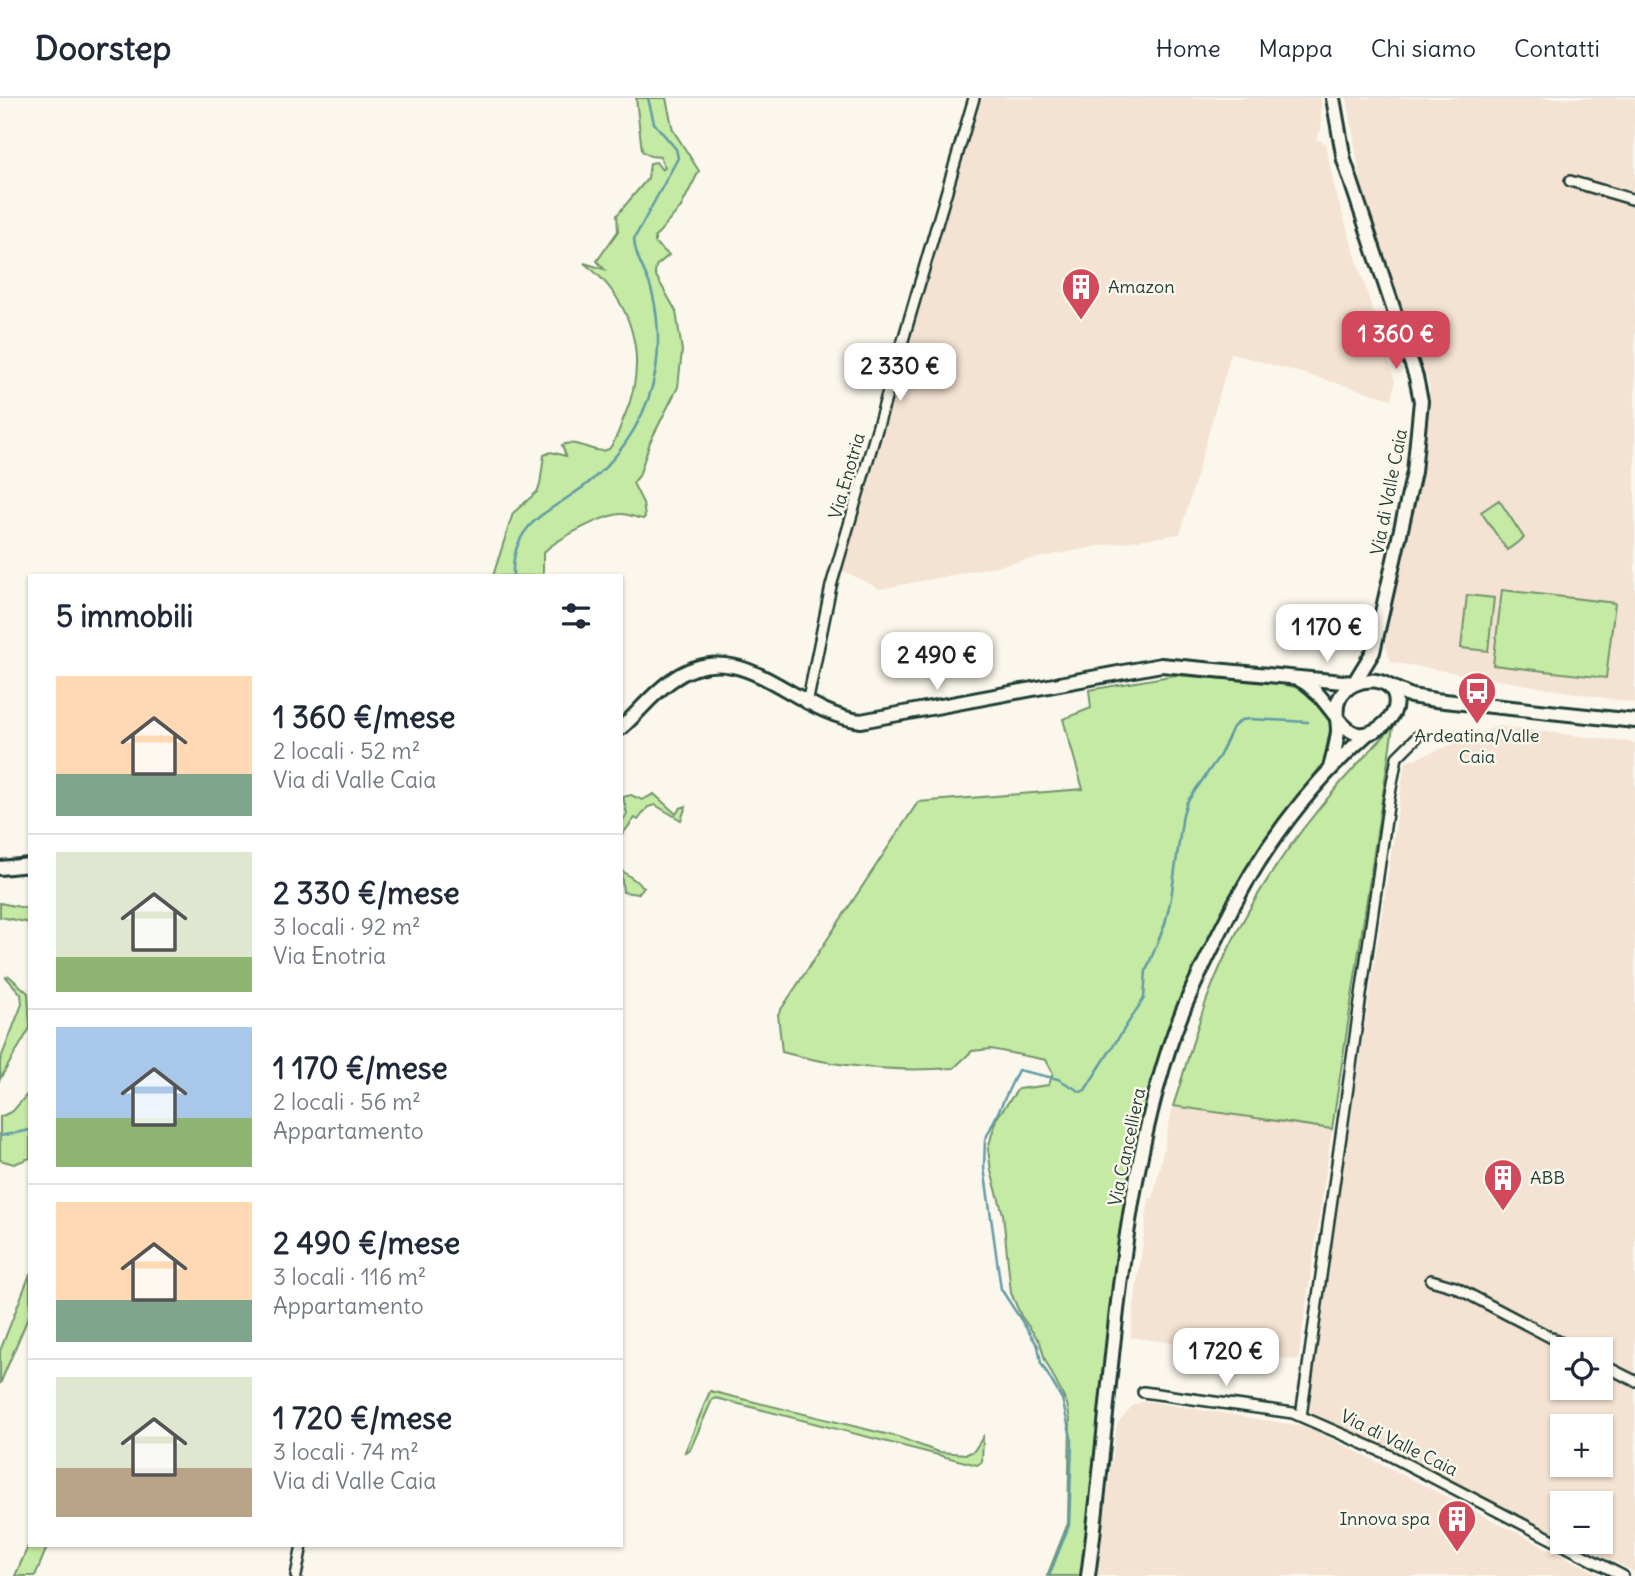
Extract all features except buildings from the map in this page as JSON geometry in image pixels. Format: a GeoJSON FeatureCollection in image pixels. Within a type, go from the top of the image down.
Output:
{"type":"FeatureCollection","features":[{"type":"Feature","properties":{"kind":"street","name":"Via Enotria"},"geometry":{"type":"LineString","coordinates":[[807,704],[831,586],[974,98]]}},
{"type":"Feature","properties":{"kind":"street","name":"Via di Valle Caia"},"geometry":{"type":"LineString","coordinates":[[1333,98],[1344,160],[1416,377],[1421,401],[1414,472],[1373,652],[1354,683]]}},
{"type":"Feature","properties":{"kind":"street"},"geometry":{"type":"LineString","coordinates":[[1570,181],[1635,201]]}},
{"type":"Feature","properties":{"kind":"street"},"geometry":{"type":"LineString","coordinates":[[1373,652],[1383,683],[1395,699],[1393,715]]}},
{"type":"Feature","properties":{"kind":"street"},"geometry":{"type":"LineString","coordinates":[[623,726],[669,681],[693,668],[711,664],[743,668],[833,716],[868,721],[1161,665],[1354,683],[1369,680],[1383,683],[1411,696],[1435,700],[1635,720]]}},
{"type":"Feature","properties":{"kind":"street"},"geometry":{"type":"LineString","coordinates":[[1296,678],[1321,694],[1337,718],[1354,733],[1367,734],[1412,704],[1435,700]]}},
{"type":"Feature","properties":{"kind":"street"},"geometry":{"type":"LineString","coordinates":[[1337,718],[1339,699],[1354,683]]}},
{"type":"Feature","properties":{"kind":"street","name":"Via Cancelliera"},"geometry":{"type":"LineString","coordinates":[[1330,769],[1336,743],[1337,718]]}},
{"type":"Feature","properties":{"kind":"street","name":"Via Cancelliera"},"geometry":{"type":"LineString","coordinates":[[1088,1576],[1130,1222],[1160,1078],[1191,993],[1241,891],[1270,844],[1330,769],[1367,734]]}},
{"type":"Feature","properties":{"kind":"street"},"geometry":{"type":"LineString","coordinates":[[1301,1416],[1393,778],[1397,757],[1417,737]]}},
{"type":"Feature","properties":{"kind":"street"},"geometry":{"type":"LineString","coordinates":[[0,868],[28,865]]}},
{"type":"Feature","properties":{"kind":"street"},"geometry":{"type":"LineString","coordinates":[[1431,1280],[1455,1287],[1550,1337]]}},
{"type":"Feature","properties":{"kind":"street"},"geometry":{"type":"LineString","coordinates":[[1613,1370],[1635,1381]]}},
{"type":"Feature","properties":{"kind":"street","name":"Via di Valle Caia"},"geometry":{"type":"LineString","coordinates":[[1143,1392],[1301,1416],[1385,1453],[1623,1576]]}},
{"type":"Feature","properties":{"kind":"street"},"geometry":{"type":"LineString","coordinates":[[296,1576],[302,1547]]}},
{"type":"Feature","properties":{"kind":"shaded area"},"geometry":{"type":"Polygon","coordinates":[[[981,98],[1321,98],[1321,130],[1316,139],[1325,143],[1335,190],[1395,382],[1392,399],[1231,353],[1180,534],[1104,545],[880,589],[840,569],[981,98]]]}},
{"type":"Feature","properties":{"kind":"shaded area"},"geometry":{"type":"Polygon","coordinates":[[[1347,98],[1635,98],[1635,703],[1391,662],[1385,644],[1420,469],[1430,387],[1365,206],[1347,98]]]}},
{"type":"Feature","properties":{"kind":"shaded area"},"geometry":{"type":"Polygon","coordinates":[[[1498,726],[1635,743],[1635,1572],[1597,1554],[1613,1554],[1613,1491],[1550,1491],[1550,1531],[1312,1415],[1307,1405],[1405,763],[1498,726]]]}},
{"type":"Feature","properties":{"kind":"shaded area"},"geometry":{"type":"Polygon","coordinates":[[[1173,1106],[1332,1129],[1298,1360],[1130,1337],[1149,1198],[1153,1198],[1173,1106]]]}},
{"type":"Feature","properties":{"kind":"shaded area"},"geometry":{"type":"Polygon","coordinates":[[[1145,1401],[1308,1427],[1550,1549],[1550,1554],[1559,1554],[1603,1576],[1096,1576],[1117,1424],[1133,1405],[1145,1401]]]}},
{"type":"Feature","properties":{"kind":"green space"},"geometry":{"type":"Polygon","coordinates":[[[636,98],[666,98],[673,130],[699,171],[681,207],[655,237],[655,243],[669,255],[656,266],[655,274],[676,311],[682,351],[678,387],[650,442],[639,476],[633,483],[643,503],[645,517],[643,519],[625,514],[614,515],[569,535],[543,553],[543,574],[494,574],[513,513],[537,492],[540,485],[544,455],[551,452],[566,456],[562,445],[568,443],[603,451],[609,449],[618,433],[632,394],[636,372],[632,331],[614,294],[584,263],[604,269],[597,261],[618,231],[617,215],[648,178],[650,163],[656,162],[662,170],[665,168],[660,157],[650,156],[642,151],[636,98]]]}},
{"type":"Feature","properties":{"kind":"green space"},"geometry":{"type":"Polygon","coordinates":[[[1499,500],[1524,538],[1507,550],[1481,512],[1499,500]]]}},
{"type":"Feature","properties":{"kind":"green space"},"geometry":{"type":"Polygon","coordinates":[[[1502,590],[1615,603],[1606,678],[1493,665],[1502,590]]]}},
{"type":"Feature","properties":{"kind":"green space"},"geometry":{"type":"Polygon","coordinates":[[[1467,595],[1494,598],[1488,651],[1461,648],[1467,595]]]}},
{"type":"Feature","properties":{"kind":"green space"},"geometry":{"type":"Polygon","coordinates":[[[1176,675],[1279,683],[1302,689],[1312,695],[1326,712],[1331,726],[1323,763],[1254,857],[1216,924],[1188,988],[1120,1256],[1081,1576],[1047,1576],[1068,1523],[1070,1420],[1067,1404],[1045,1360],[1040,1342],[1021,1316],[1011,1293],[1003,1214],[988,1149],[996,1119],[1018,1089],[1049,1085],[1053,1073],[1046,1060],[991,1049],[972,1051],[954,1068],[933,1069],[889,1069],[803,1057],[782,1052],[778,1014],[918,802],[1083,789],[1063,719],[1091,708],[1089,690],[1176,675]]]}},
{"type":"Feature","properties":{"kind":"green space"},"geometry":{"type":"Polygon","coordinates":[[[1393,727],[1332,1129],[1173,1106],[1207,999],[1242,923],[1285,853],[1310,820],[1393,727]]]}},
{"type":"Feature","properties":{"kind":"green space"},"geometry":{"type":"Polygon","coordinates":[[[654,794],[676,814],[680,808],[686,806],[681,820],[655,805],[648,807],[623,833],[623,820],[627,814],[623,797],[631,795],[642,800],[654,794]]]}},
{"type":"Feature","properties":{"kind":"green space"},"geometry":{"type":"Polygon","coordinates":[[[623,871],[644,887],[638,894],[623,892],[623,871]]]}},
{"type":"Feature","properties":{"kind":"green space"},"geometry":{"type":"Polygon","coordinates":[[[0,903],[28,909],[28,923],[0,917],[0,903]]]}},
{"type":"Feature","properties":{"kind":"green space"},"geometry":{"type":"Polygon","coordinates":[[[9,976],[28,993],[28,1031],[0,1079],[0,1061],[22,1004],[21,994],[6,977],[9,976]]]}},
{"type":"Feature","properties":{"kind":"green space"},"geometry":{"type":"Polygon","coordinates":[[[28,1093],[28,1159],[14,1164],[0,1160],[0,1117],[13,1111],[28,1093]]]}},
{"type":"Feature","properties":{"kind":"green space"},"geometry":{"type":"Polygon","coordinates":[[[28,1279],[28,1318],[0,1384],[0,1351],[28,1279]]]}},
{"type":"Feature","properties":{"kind":"green space"},"geometry":{"type":"Polygon","coordinates":[[[710,1391],[898,1437],[938,1452],[967,1454],[974,1451],[983,1437],[982,1462],[977,1465],[716,1398],[712,1400],[690,1450],[685,1452],[710,1391]]]}},
{"type":"Feature","properties":{"kind":"green space"},"geometry":{"type":"Polygon","coordinates":[[[28,1547],[47,1547],[35,1576],[15,1576],[28,1547]]]}},
{"type":"Feature","properties":{"kind":"waterway"},"geometry":{"type":"LineString","coordinates":[[513,574],[514,556],[528,528],[605,468],[634,430],[653,385],[658,327],[653,295],[634,239],[678,158],[676,149],[654,123],[648,98]]}},
{"type":"Feature","properties":{"kind":"waterway"},"geometry":{"type":"LineString","coordinates":[[1049,1576],[1069,1525],[1072,1441],[1062,1399],[1041,1363],[1038,1346],[1001,1289],[984,1167],[985,1140],[1018,1070],[1058,1079],[1081,1092],[1085,1090],[1144,998],[1146,971],[1165,924],[1171,898],[1183,814],[1187,802],[1220,755],[1233,727],[1241,720],[1250,719],[1308,722]]}},
{"type":"Feature","properties":{"kind":"waterway"},"geometry":{"type":"LineString","coordinates":[[0,1136],[28,1130]]}},
{"type":"Feature","properties":{"kind":"place","name":"Amazon"},"geometry":{"type":"Point","coordinates":[1081,321]}},
{"type":"Feature","properties":{"kind":"place","name":"Ardeatina/Valle Caia"},"geometry":{"type":"Point","coordinates":[1477,725]}},
{"type":"Feature","properties":{"kind":"place","name":"ABB"},"geometry":{"type":"Point","coordinates":[1503,1212]}},
{"type":"Feature","properties":{"kind":"place","name":"Innova spa"},"geometry":{"type":"Point","coordinates":[1457,1553]}}]}
